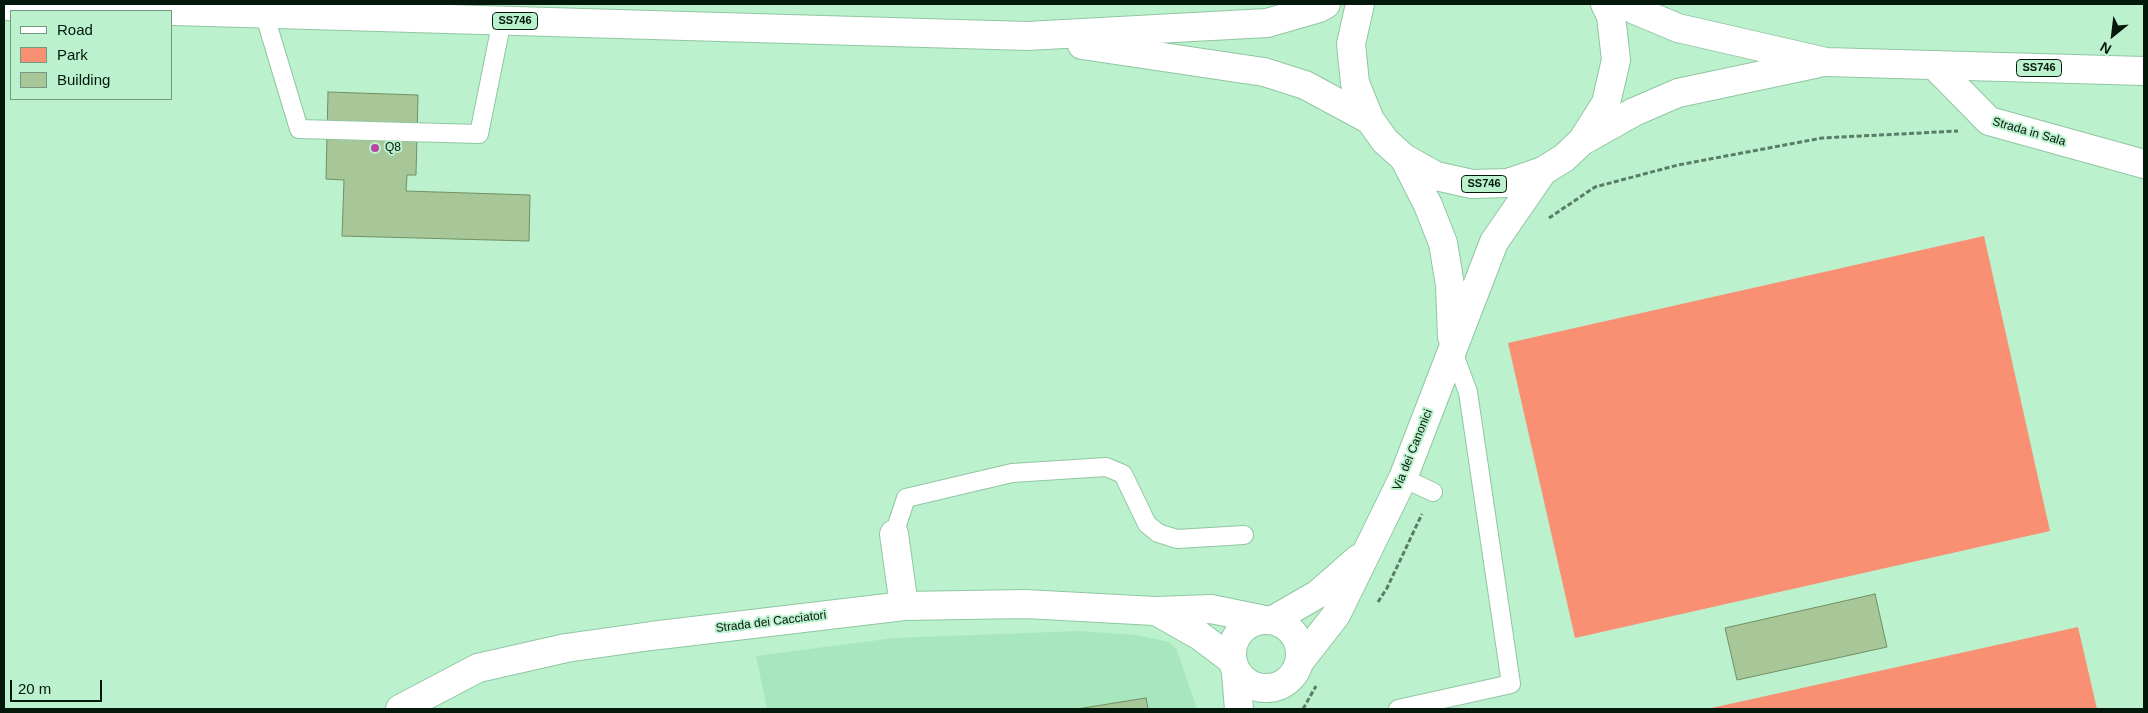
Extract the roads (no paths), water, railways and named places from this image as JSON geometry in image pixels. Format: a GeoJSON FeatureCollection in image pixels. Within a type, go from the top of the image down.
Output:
{"type":"FeatureCollection","features":[{"type":"Feature","properties":{"kind":"main road","name":"SS746"},"geometry":{"type":"LineString","coordinates":[[172,11],[264,13],[465,12],[502,20],[1027,36],[1267,23],[1319,8],[1326,4]]}},
{"type":"Feature","properties":{"kind":"main road","name":"SS746"},"geometry":{"type":"LineString","coordinates":[[1360,4],[1351,44],[1355,83],[1370,120],[1385,141],[1404,158],[1436,176],[1472,184],[1508,183],[1543,171],[1564,158],[1582,141],[1634,112],[1678,93],[1826,62]]}},
{"type":"Feature","properties":{"kind":"main road","name":"SS746"},"geometry":{"type":"LineString","coordinates":[[1582,141],[1606,103],[1616,60],[1611,16],[1605,4]]}},
{"type":"Feature","properties":{"kind":"main road","name":"SS746"},"geometry":{"type":"LineString","coordinates":[[1627,4],[1635,10],[1678,28],[1826,62],[2144,71]]}},
{"type":"Feature","properties":{"kind":"main road","name":"SS746"},"geometry":{"type":"LineString","coordinates":[[4,6],[153,10]]}},
{"type":"Feature","properties":{"kind":"main road","name":"SS746"},"geometry":{"type":"LineString","coordinates":[[1027,36],[1264,72],[1306,85],[1370,120]]}},
{"type":"Feature","properties":{"kind":"main road","name":"Strada in Sala"},"geometry":{"type":"LineString","coordinates":[[1934,65],[1989,122],[2144,164]]}},
{"type":"Feature","properties":{"kind":"main road","name":"Via dei Canonici"},"geometry":{"type":"LineString","coordinates":[[1404,158],[1428,205],[1444,243],[1450,285],[1452,349]]}},
{"type":"Feature","properties":{"kind":"main road","name":"Via dei Canonici"},"geometry":{"type":"LineString","coordinates":[[1278,709],[1285,683],[1295,674],[1300,661],[1336,615],[1403,478],[1494,242],[1543,171]]}},
{"type":"Feature","properties":{"kind":"main road"},"geometry":{"type":"LineString","coordinates":[[894,534],[904,606]]}},
{"type":"Feature","properties":{"kind":"main road","name":"Via dei Canonici"},"geometry":{"type":"LineString","coordinates":[[1239,709],[1232,646],[1237,634],[1247,625],[1266,620],[1318,594],[1368,549]]}},
{"type":"Feature","properties":{"kind":"main road","name":"Strada dei Cacciatori"},"geometry":{"type":"LineString","coordinates":[[400,709],[478,668],[566,648],[904,606],[1025,604],[1155,611],[1211,609],[1266,620]]}},
{"type":"Feature","properties":{"kind":"main road","name":"Strada dei Cacciatori"},"geometry":{"type":"LineString","coordinates":[[1155,611],[1200,636],[1234,667]]}},
{"type":"Feature","properties":{"kind":"main road"},"geometry":{"type":"LineString","coordinates":[[1266,620],[1286,625],[1295,635],[1300,648],[1300,661]]}},
{"type":"Feature","properties":{"kind":"main road"},"geometry":{"type":"LineString","coordinates":[[1234,667],[1246,682],[1258,688],[1272,688],[1285,683]]}},
{"type":"Feature","properties":{"kind":"lane"},"geometry":{"type":"LineString","coordinates":[[264,13],[299,129],[479,134],[502,20]]}},
{"type":"Feature","properties":{"kind":"lane"},"geometry":{"type":"LineString","coordinates":[[1398,709],[1511,684],[1468,392],[1452,349]]}},
{"type":"Feature","properties":{"kind":"lane"},"geometry":{"type":"LineString","coordinates":[[894,534],[906,498],[1012,473],[1106,467],[1123,474],[1147,524],[1158,533],[1177,539],[1244,535]]}},
{"type":"Feature","properties":{"kind":"lane"},"geometry":{"type":"LineString","coordinates":[[1403,478],[1433,492]]}},
{"type":"Feature","properties":{"kind":"place","name":"Q8"},"geometry":{"type":"Point","coordinates":[375,148]}}]}
